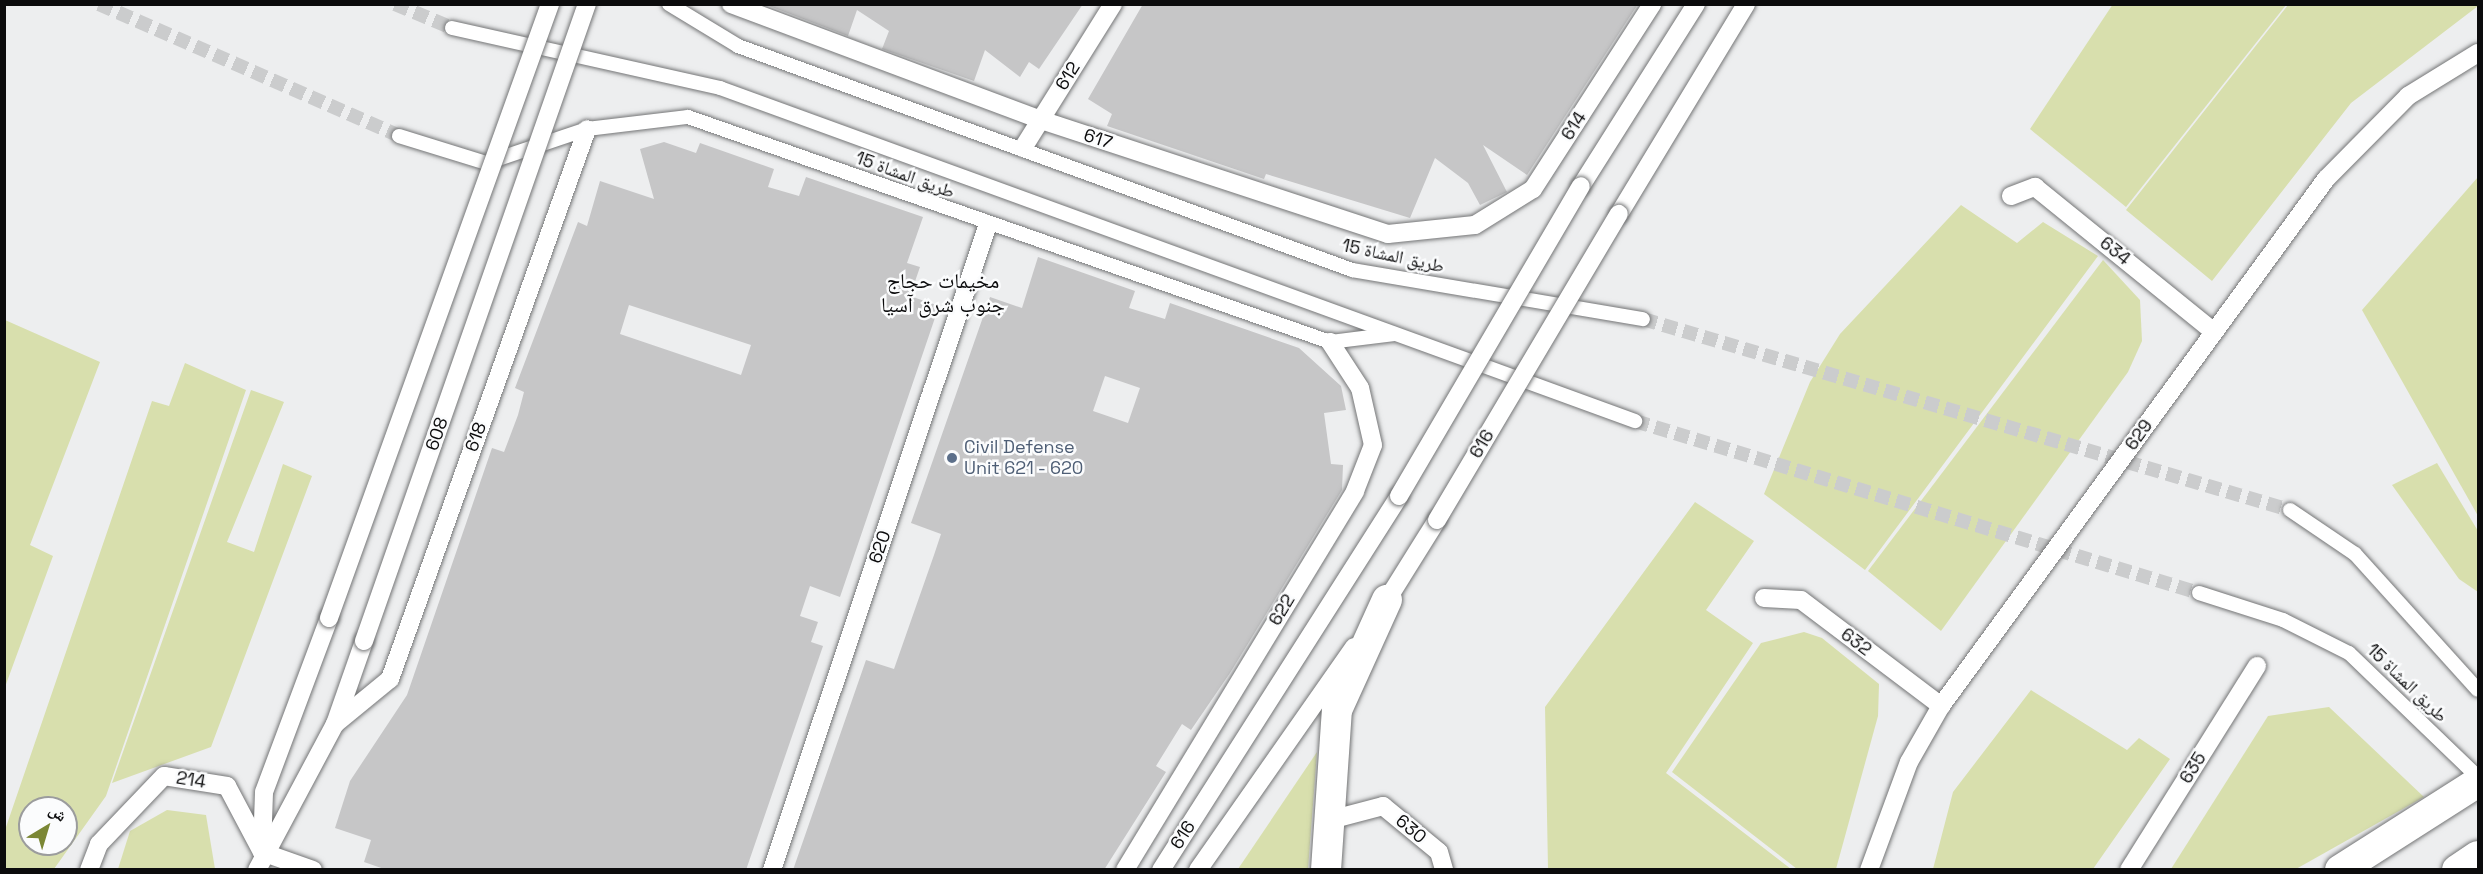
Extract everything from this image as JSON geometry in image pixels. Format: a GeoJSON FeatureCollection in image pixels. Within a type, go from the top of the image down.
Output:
{"type":"FeatureCollection","features":[{"type":"Feature","properties":{"kind":"main road"},"geometry":{"type":"LineString","coordinates":[[1326,870],[1337,710],[1387,600]]}},
{"type":"Feature","properties":{"kind":"main road"},"geometry":{"type":"LineString","coordinates":[[2340,870],[2478,779]]}},
{"type":"Feature","properties":{"kind":"main road"},"geometry":{"type":"LineString","coordinates":[[2457,870],[2478,856]]}},
{"type":"Feature","properties":{"kind":"street"},"geometry":{"type":"LineString","coordinates":[[313,870],[259,861],[264,792],[330,618],[550,4]]}},
{"type":"Feature","properties":{"kind":"street","name":"608"},"geometry":{"type":"LineString","coordinates":[[259,861],[295,806],[335,724],[587,4]]}},
{"type":"Feature","properties":{"kind":"street","name":"طريق المشاة 15"},"geometry":{"type":"LineString","coordinates":[[669,4],[738,46],[1023,148],[1352,270],[1644,319]]}},
{"type":"Feature","properties":{"kind":"street","name":"617"},"geometry":{"type":"LineString","coordinates":[[731,4],[1041,120],[1388,234],[1475,225]]}},
{"type":"Feature","properties":{"kind":"street","name":"612"},"geometry":{"type":"LineString","coordinates":[[1023,148],[1113,4]]}},
{"type":"Feature","properties":{"kind":"street","name":"614"},"geometry":{"type":"LineString","coordinates":[[1475,225],[1533,189],[1652,4]]}},
{"type":"Feature","properties":{"kind":"street","name":"616"},"geometry":{"type":"LineString","coordinates":[[1161,870],[1399,496],[1581,186],[1696,4]]}},
{"type":"Feature","properties":{"kind":"street","name":"616"},"geometry":{"type":"LineString","coordinates":[[1198,870],[1387,600],[1746,4]]}},
{"type":"Feature","properties":{"kind":"street","name":"طريق المشاة 15"},"geometry":{"type":"LineString","coordinates":[[452,28],[720,88],[1635,421]]}},
{"type":"Feature","properties":{"kind":"street","name":"629"},"geometry":{"type":"LineString","coordinates":[[1869,870],[1909,762],[1941,706],[2326,179],[2408,96],[2478,53]]}},
{"type":"Feature","properties":{"kind":"street","name":"طريق المشاة 15"},"geometry":{"type":"LineString","coordinates":[[399,136],[486,163],[587,129],[688,117],[1330,342],[1397,334]]}},
{"type":"Feature","properties":{"kind":"street","name":"618"},"geometry":{"type":"LineString","coordinates":[[335,724],[390,679],[587,129]]}},
{"type":"Feature","properties":{"kind":"street","name":"634"},"geometry":{"type":"LineString","coordinates":[[2011,196],[2035,187],[2214,332]]}},
{"type":"Feature","properties":{"kind":"street","name":"620"},"geometry":{"type":"LineString","coordinates":[[772,870],[988,224]]}},
{"type":"Feature","properties":{"kind":"street","name":"622"},"geometry":{"type":"LineString","coordinates":[[1125,870],[1354,491],[1373,445],[1360,388],[1330,342]]}},
{"type":"Feature","properties":{"kind":"street"},"geometry":{"type":"LineString","coordinates":[[2290,510],[2355,554],[2478,690]]}},
{"type":"Feature","properties":{"kind":"street","name":"طريق المشاة 15"},"geometry":{"type":"LineString","coordinates":[[2199,593],[2283,620],[2349,653],[2478,779]]}},
{"type":"Feature","properties":{"kind":"street","name":"632"},"geometry":{"type":"LineString","coordinates":[[1764,598],[1801,600],[1941,706]]}},
{"type":"Feature","properties":{"kind":"street","name":"635"},"geometry":{"type":"LineString","coordinates":[[2129,870],[2257,666]]}},
{"type":"Feature","properties":{"kind":"street","name":"214"},"geometry":{"type":"LineString","coordinates":[[89,870],[99,844],[164,776],[227,786],[259,861]]}},
{"type":"Feature","properties":{"kind":"street","name":"630"},"geometry":{"type":"LineString","coordinates":[[1330,820],[1383,806],[1439,852],[1444,870]]}},
{"type":"Feature","properties":{"kind":"green space"},"geometry":{"type":"Polygon","coordinates":[[[2113,4],[2286,5],[2126,207],[2030,129],[2113,4]]]}},
{"type":"Feature","properties":{"kind":"green space"},"geometry":{"type":"Polygon","coordinates":[[[2288,5],[2478,6],[2351,103],[2212,281],[2126,210],[2288,5]]]}},
{"type":"Feature","properties":{"kind":"green space"},"geometry":{"type":"Polygon","coordinates":[[[2478,177],[2478,516],[2362,310],[2478,177]]]}},
{"type":"Feature","properties":{"kind":"green space"},"geometry":{"type":"Polygon","coordinates":[[[1961,205],[2017,243],[2043,222],[2098,256],[1865,570],[1764,494],[1810,382],[1840,334],[1961,205]]]}},
{"type":"Feature","properties":{"kind":"green space"},"geometry":{"type":"Polygon","coordinates":[[[2103,260],[2140,300],[2142,341],[2128,372],[1941,631],[1868,571],[2103,260]]]}},
{"type":"Feature","properties":{"kind":"green space"},"geometry":{"type":"Polygon","coordinates":[[[5,320],[100,362],[30,545],[53,556],[5,687],[5,320]]]}},
{"type":"Feature","properties":{"kind":"green space"},"geometry":{"type":"Polygon","coordinates":[[[185,363],[246,390],[106,796],[78,835],[78,796],[18,796],[18,856],[63,856],[54,869],[5,869],[5,830],[152,401],[169,406],[185,363]]]}},
{"type":"Feature","properties":{"kind":"green space"},"geometry":{"type":"Polygon","coordinates":[[[251,390],[284,402],[227,542],[254,552],[283,464],[312,476],[211,747],[112,783],[251,390]]]}},
{"type":"Feature","properties":{"kind":"green space"},"geometry":{"type":"Polygon","coordinates":[[[2437,463],[2478,531],[2478,592],[2459,579],[2392,485],[2437,463]]]}},
{"type":"Feature","properties":{"kind":"green space"},"geometry":{"type":"Polygon","coordinates":[[[1695,502],[1754,541],[1706,610],[1753,643],[1666,773],[1791,869],[1548,869],[1545,707],[1695,502]]]}},
{"type":"Feature","properties":{"kind":"green space"},"geometry":{"type":"Polygon","coordinates":[[[1804,632],[1822,638],[1879,684],[1878,716],[1836,869],[1797,869],[1672,772],[1761,643],[1804,632]]]}},
{"type":"Feature","properties":{"kind":"green space"},"geometry":{"type":"Polygon","coordinates":[[[2031,690],[2127,750],[2139,738],[2170,759],[2093,869],[1933,869],[1953,792],[2031,690]]]}},
{"type":"Feature","properties":{"kind":"green space"},"geometry":{"type":"Polygon","coordinates":[[[2329,707],[2424,797],[2296,869],[2171,869],[2268,716],[2329,707]]]}},
{"type":"Feature","properties":{"kind":"green space"},"geometry":{"type":"Polygon","coordinates":[[[1317,752],[1308,869],[1238,869],[1317,752]]]}},
{"type":"Feature","properties":{"kind":"green space"},"geometry":{"type":"Polygon","coordinates":[[[167,810],[206,815],[215,869],[118,869],[130,831],[167,810]]]}},
{"type":"Feature","properties":{"kind":"building"},"geometry":{"type":"Polygon","coordinates":[[[764,4],[1083,4],[1039,69],[1029,62],[1020,77],[985,50],[974,81],[882,49],[889,31],[857,10],[848,36],[764,4]]]}},
{"type":"Feature","properties":{"kind":"building"},"geometry":{"type":"Polygon","coordinates":[[[1143,4],[1638,4],[1527,175],[1483,145],[1507,192],[1480,205],[1468,183],[1435,158],[1410,218],[1266,174],[1264,179],[1107,126],[1112,114],[1088,99],[1143,4]]]}},
{"type":"Feature","properties":{"kind":"building"},"geometry":{"type":"Polygon","coordinates":[[[664,142],[696,153],[700,143],[774,169],[768,187],[799,196],[806,177],[923,217],[907,263],[920,267],[910,296],[939,306],[840,597],[810,586],[800,616],[818,622],[811,642],[823,646],[746,870],[387,870],[364,862],[371,840],[335,828],[350,781],[407,695],[492,448],[504,452],[518,415],[524,392],[515,388],[578,222],[587,226],[600,181],[654,199],[640,149],[664,142]],[[629,305],[620,334],[741,375],[751,345],[629,305]]]}},
{"type":"Feature","properties":{"kind":"building"},"geometry":{"type":"Polygon","coordinates":[[[1038,257],[1135,291],[1129,308],[1165,319],[1170,303],[1299,348],[1341,386],[1346,410],[1324,413],[1331,464],[1343,465],[1342,490],[1230,673],[1191,730],[1182,724],[1156,766],[1166,772],[1104,870],[793,870],[866,660],[894,669],[934,555],[941,534],[911,523],[990,297],[1022,308],[1038,257]],[[1105,376],[1093,411],[1128,423],[1140,388],[1105,376]]]}},
{"type":"Feature","properties":{"kind":"tunnel"},"geometry":{"type":"LineString","coordinates":[[99,4],[399,136]]}},
{"type":"Feature","properties":{"kind":"tunnel"},"geometry":{"type":"LineString","coordinates":[[395,4],[452,28]]}},
{"type":"Feature","properties":{"kind":"tunnel"},"geometry":{"type":"LineString","coordinates":[[1643,319],[2290,510]]}},
{"type":"Feature","properties":{"kind":"tunnel"},"geometry":{"type":"LineString","coordinates":[[1635,421],[2199,593]]}},
{"type":"Feature","properties":{"kind":"place","name":"Civil Defense Unit 621 - 620"},"geometry":{"type":"Point","coordinates":[952,458]}},
{"type":"Feature","properties":{"kind":"district","name":"مخيمات حجاج جنوب شرق آسيا"},"geometry":{"type":"Point","coordinates":[943,293]}}]}
